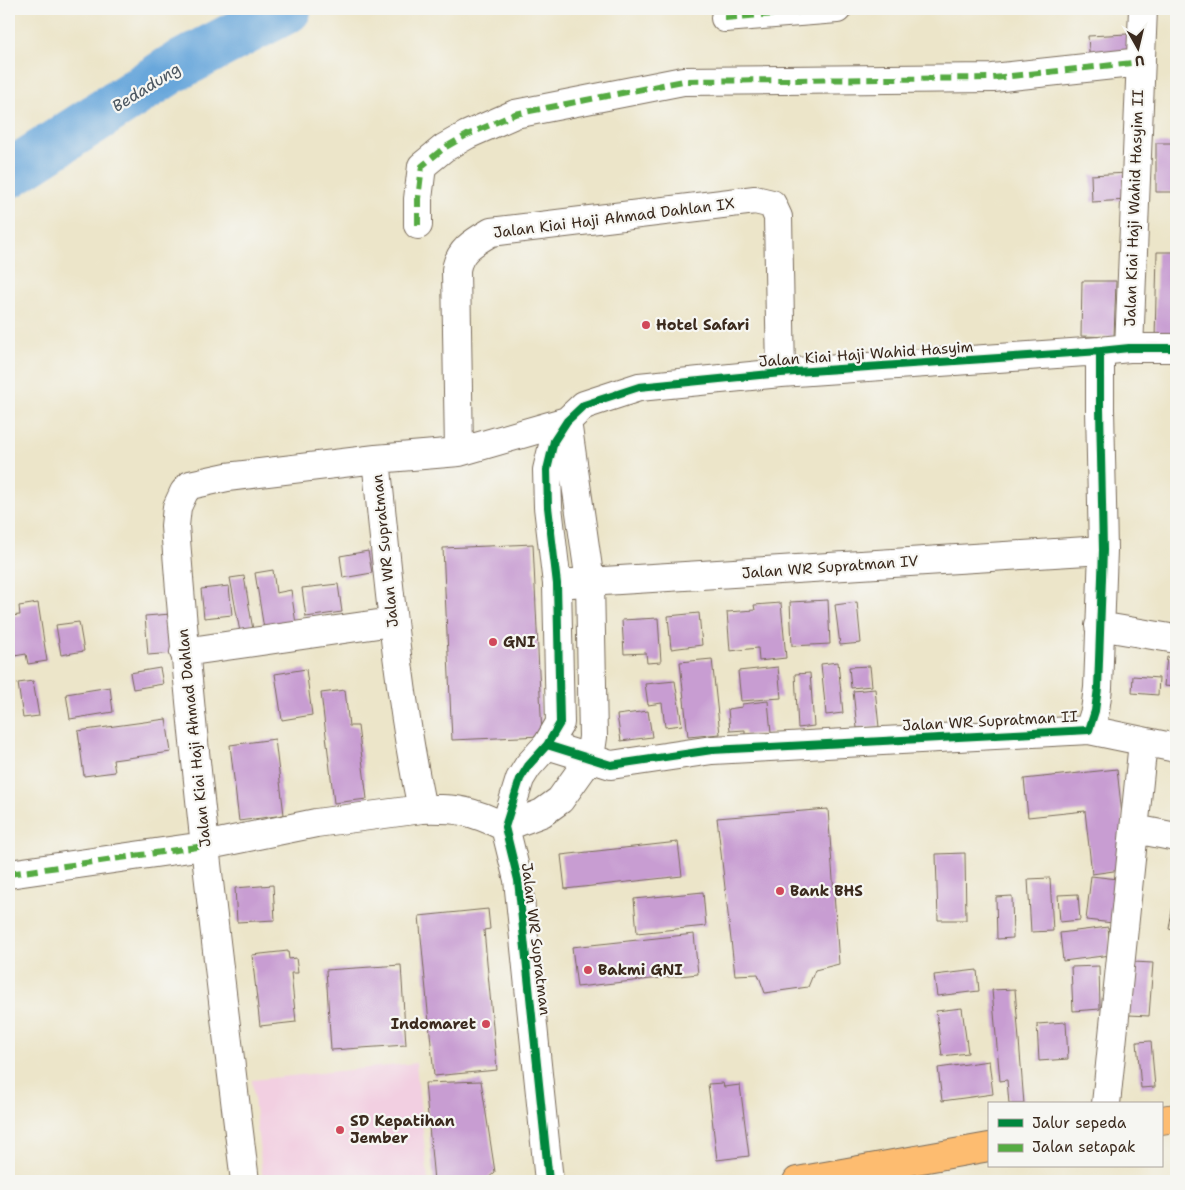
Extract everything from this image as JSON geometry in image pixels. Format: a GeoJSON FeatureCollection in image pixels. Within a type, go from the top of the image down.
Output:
{"type":"FeatureCollection","features":[{"type":"Feature","properties":{"kind":"highway"},"geometry":{"type":"LineString","coordinates":[[1162,1120],[1176,1118]]}},
{"type":"Feature","properties":{"kind":"highway"},"geometry":{"type":"LineString","coordinates":[[803,1181],[988,1147]]}},
{"type":"Feature","properties":{"kind":"street"},"geometry":{"type":"LineString","coordinates":[[725,18],[837,9]]}},
{"type":"Feature","properties":{"kind":"street","name":"Jalan Kiai Haji Wahid Hasyim II"},"geometry":{"type":"LineString","coordinates":[[1128,348],[1143,9]]}},
{"type":"Feature","properties":{"kind":"street"},"geometry":{"type":"LineString","coordinates":[[418,225],[418,199],[422,166],[444,148],[515,114],[683,81],[993,78],[1141,62]]}},
{"type":"Feature","properties":{"kind":"street","name":"Jalan Kiai Haji Ahmad Dahlan IX"},"geometry":{"type":"LineString","coordinates":[[458,452],[456,270],[462,253],[477,240],[491,232],[755,200],[772,204],[778,218],[781,373]]}},
{"type":"Feature","properties":{"kind":"street","name":"Jalan Kiai Haji Wahid Hasyim"},"geometry":{"type":"LineString","coordinates":[[567,421],[584,405],[639,388],[781,373],[1100,352],[1128,348],[1176,348]]}},
{"type":"Feature","properties":{"kind":"street","name":"Jalan WR Supratman II"},"geometry":{"type":"LineString","coordinates":[[547,745],[611,765],[712,750],[1089,730],[1095,711],[1098,688],[1103,550],[1100,352]]}},
{"type":"Feature","properties":{"kind":"street"},"geometry":{"type":"LineString","coordinates":[[9,874],[204,846],[316,823],[422,809],[449,808],[471,812],[505,827],[542,813],[560,800],[590,758],[593,737],[590,582],[567,421]]}},
{"type":"Feature","properties":{"kind":"street"},"geometry":{"type":"LineString","coordinates":[[505,827],[520,779],[528,766],[547,745],[560,723],[557,584],[548,507],[547,470],[554,441],[567,421]]}},
{"type":"Feature","properties":{"kind":"street","name":"Jalan WR Supratman"},"geometry":{"type":"LineString","coordinates":[[422,809],[411,755],[392,622],[376,460],[458,452],[567,421]]}},
{"type":"Feature","properties":{"kind":"street","name":"Jalan Kiai Haji Ahmad Dahlan"},"geometry":{"type":"LineString","coordinates":[[245,1181],[204,846],[184,652],[175,526],[177,507],[184,492],[190,485],[227,477],[376,460]]}},
{"type":"Feature","properties":{"kind":"street","name":"Jalan WR Supratman IV"},"geometry":{"type":"LineString","coordinates":[[557,584],[1103,550]]}},
{"type":"Feature","properties":{"kind":"street"},"geometry":{"type":"LineString","coordinates":[[184,652],[392,622]]}},
{"type":"Feature","properties":{"kind":"street"},"geometry":{"type":"LineString","coordinates":[[1099,626],[1176,639]]}},
{"type":"Feature","properties":{"kind":"street"},"geometry":{"type":"LineString","coordinates":[[1089,730],[1176,748]]}},
{"type":"Feature","properties":{"kind":"street"},"geometry":{"type":"LineString","coordinates":[[1106,1102],[1143,742]]}},
{"type":"Feature","properties":{"kind":"street","name":"Jalan WR Supratman"},"geometry":{"type":"LineString","coordinates":[[505,827],[518,880],[549,1181]]}},
{"type":"Feature","properties":{"kind":"street"},"geometry":{"type":"LineString","coordinates":[[1135,829],[1176,837]]}},
{"type":"Feature","properties":{"kind":"shaded area","name":"SD Kepatihan Jember"},"geometry":{"type":"Polygon","coordinates":[[[416,1063],[428,1181],[263,1181],[252,1080],[416,1063]]]}},
{"type":"Feature","properties":{"kind":"building"},"geometry":{"type":"Polygon","coordinates":[[[1128,34],[1130,62],[1090,65],[1088,36],[1128,34]]]}},
{"type":"Feature","properties":{"kind":"building"},"geometry":{"type":"Polygon","coordinates":[[[1156,143],[1176,143],[1176,192],[1156,192],[1156,143]]]}},
{"type":"Feature","properties":{"kind":"building"},"geometry":{"type":"Polygon","coordinates":[[[1127,173],[1128,200],[1092,202],[1091,175],[1127,173]]]}},
{"type":"Feature","properties":{"kind":"building"},"geometry":{"type":"Polygon","coordinates":[[[1157,252],[1176,252],[1176,339],[1155,339],[1157,252]]]}},
{"type":"Feature","properties":{"kind":"building"},"geometry":{"type":"Polygon","coordinates":[[[1082,281],[1116,281],[1114,337],[1081,336],[1082,281]]]}},
{"type":"Feature","properties":{"kind":"building","name":"GNI"},"geometry":{"type":"Polygon","coordinates":[[[533,544],[542,736],[452,740],[443,548],[533,544]]]}},
{"type":"Feature","properties":{"kind":"building"},"geometry":{"type":"Polygon","coordinates":[[[368,551],[372,573],[343,578],[340,556],[368,551]]]}},
{"type":"Feature","properties":{"kind":"building"},"geometry":{"type":"Polygon","coordinates":[[[273,570],[276,593],[291,590],[296,624],[264,629],[255,573],[273,570]]]}},
{"type":"Feature","properties":{"kind":"building"},"geometry":{"type":"Polygon","coordinates":[[[244,576],[253,630],[240,632],[230,578],[244,576]]]}},
{"type":"Feature","properties":{"kind":"building"},"geometry":{"type":"Polygon","coordinates":[[[338,584],[342,612],[306,617],[302,588],[338,584]]]}},
{"type":"Feature","properties":{"kind":"building"},"geometry":{"type":"Polygon","coordinates":[[[229,586],[232,615],[204,618],[201,589],[229,586]]]}},
{"type":"Feature","properties":{"kind":"building"},"geometry":{"type":"Polygon","coordinates":[[[828,600],[830,644],[792,646],[790,602],[828,600]]]}},
{"type":"Feature","properties":{"kind":"building"},"geometry":{"type":"Polygon","coordinates":[[[857,602],[861,643],[840,645],[835,605],[857,602]]]}},
{"type":"Feature","properties":{"kind":"building"},"geometry":{"type":"Polygon","coordinates":[[[38,603],[47,661],[28,664],[26,654],[9,657],[9,616],[20,615],[19,606],[38,603]]]}},
{"type":"Feature","properties":{"kind":"building"},"geometry":{"type":"Polygon","coordinates":[[[781,603],[786,658],[759,661],[758,648],[730,651],[727,612],[755,610],[754,605],[781,603]]]}},
{"type":"Feature","properties":{"kind":"building"},"geometry":{"type":"Polygon","coordinates":[[[699,613],[702,645],[671,649],[668,616],[699,613]]]}},
{"type":"Feature","properties":{"kind":"building"},"geometry":{"type":"Polygon","coordinates":[[[171,614],[174,653],[148,655],[145,616],[171,614]]]}},
{"type":"Feature","properties":{"kind":"building"},"geometry":{"type":"Polygon","coordinates":[[[658,618],[661,662],[647,663],[646,653],[624,654],[622,620],[658,618]]]}},
{"type":"Feature","properties":{"kind":"building"},"geometry":{"type":"Polygon","coordinates":[[[79,622],[84,651],[61,655],[56,625],[79,622]]]}},
{"type":"Feature","properties":{"kind":"building"},"geometry":{"type":"Polygon","coordinates":[[[1167,657],[1176,658],[1176,687],[1164,686],[1167,657]]]}},
{"type":"Feature","properties":{"kind":"building"},"geometry":{"type":"Polygon","coordinates":[[[712,659],[720,734],[688,737],[680,662],[712,659]]]}},
{"type":"Feature","properties":{"kind":"building"},"geometry":{"type":"Polygon","coordinates":[[[838,662],[843,713],[826,715],[821,664],[838,662]]]}},
{"type":"Feature","properties":{"kind":"building"},"geometry":{"type":"Polygon","coordinates":[[[870,666],[872,686],[851,688],[849,667],[870,666]]]}},
{"type":"Feature","properties":{"kind":"building"},"geometry":{"type":"Polygon","coordinates":[[[778,667],[781,698],[741,701],[738,671],[778,667]]]}},
{"type":"Feature","properties":{"kind":"building"},"geometry":{"type":"Polygon","coordinates":[[[160,668],[163,684],[133,689],[130,673],[160,668]]]}},
{"type":"Feature","properties":{"kind":"building"},"geometry":{"type":"Polygon","coordinates":[[[306,669],[312,715],[282,720],[275,674],[306,669]]]}},
{"type":"Feature","properties":{"kind":"building"},"geometry":{"type":"Polygon","coordinates":[[[810,673],[814,726],[798,728],[795,674],[810,673]]]}},
{"type":"Feature","properties":{"kind":"building"},"geometry":{"type":"Polygon","coordinates":[[[1133,676],[1159,678],[1158,695],[1132,693],[1133,676]]]}},
{"type":"Feature","properties":{"kind":"building"},"geometry":{"type":"Polygon","coordinates":[[[33,681],[39,716],[23,718],[18,683],[33,681]]]}},
{"type":"Feature","properties":{"kind":"building"},"geometry":{"type":"Polygon","coordinates":[[[675,681],[682,725],[665,727],[662,703],[648,705],[645,684],[675,681]]]}},
{"type":"Feature","properties":{"kind":"building"},"geometry":{"type":"Polygon","coordinates":[[[110,687],[113,712],[70,719],[66,694],[110,687]]]}},
{"type":"Feature","properties":{"kind":"building"},"geometry":{"type":"Polygon","coordinates":[[[875,689],[879,727],[857,728],[853,691],[875,689]]]}},
{"type":"Feature","properties":{"kind":"building"},"geometry":{"type":"Polygon","coordinates":[[[345,690],[349,726],[358,726],[367,799],[334,803],[321,693],[345,690]]]}},
{"type":"Feature","properties":{"kind":"building"},"geometry":{"type":"Polygon","coordinates":[[[768,701],[771,733],[745,735],[745,730],[730,731],[728,709],[742,707],[742,704],[768,701]]]}},
{"type":"Feature","properties":{"kind":"building"},"geometry":{"type":"Polygon","coordinates":[[[648,711],[652,737],[621,741],[617,715],[648,711]]]}},
{"type":"Feature","properties":{"kind":"building"},"geometry":{"type":"Polygon","coordinates":[[[166,719],[171,752],[113,760],[115,772],[84,776],[78,731],[166,719]]]}},
{"type":"Feature","properties":{"kind":"building"},"geometry":{"type":"Polygon","coordinates":[[[275,739],[284,815],[239,821],[230,745],[275,739]]]}},
{"type":"Feature","properties":{"kind":"building"},"geometry":{"type":"Polygon","coordinates":[[[1117,769],[1128,869],[1092,874],[1085,811],[1028,817],[1024,779],[1117,769]]]}},
{"type":"Feature","properties":{"kind":"building","name":"Bank BHS"},"geometry":{"type":"Polygon","coordinates":[[[828,809],[839,964],[815,970],[808,987],[765,993],[758,974],[735,975],[717,818],[828,809]]]}},
{"type":"Feature","properties":{"kind":"building"},"geometry":{"type":"Polygon","coordinates":[[[678,842],[682,876],[565,889],[561,855],[678,842]]]}},
{"type":"Feature","properties":{"kind":"building"},"geometry":{"type":"Polygon","coordinates":[[[965,853],[966,920],[938,920],[936,854],[965,853]]]}},
{"type":"Feature","properties":{"kind":"building"},"geometry":{"type":"Polygon","coordinates":[[[1091,876],[1118,879],[1113,923],[1086,920],[1091,876]]]}},
{"type":"Feature","properties":{"kind":"building"},"geometry":{"type":"Polygon","coordinates":[[[1050,878],[1053,931],[1031,932],[1028,879],[1050,878]]]}},
{"type":"Feature","properties":{"kind":"building"},"geometry":{"type":"Polygon","coordinates":[[[273,885],[275,920],[237,922],[235,888],[273,885]]]}},
{"type":"Feature","properties":{"kind":"building"},"geometry":{"type":"Polygon","coordinates":[[[703,892],[706,926],[637,933],[634,899],[703,892]]]}},
{"type":"Feature","properties":{"kind":"building"},"geometry":{"type":"Polygon","coordinates":[[[1176,892],[1176,931],[1169,929],[1176,892]]]}},
{"type":"Feature","properties":{"kind":"building"},"geometry":{"type":"Polygon","coordinates":[[[1078,894],[1080,920],[1060,922],[1058,895],[1078,894]]]}},
{"type":"Feature","properties":{"kind":"building"},"geometry":{"type":"Polygon","coordinates":[[[1012,896],[1013,938],[997,939],[996,897],[1012,896]]]}},
{"type":"Feature","properties":{"kind":"building"},"geometry":{"type":"Polygon","coordinates":[[[488,909],[490,929],[484,930],[497,1070],[434,1076],[419,916],[488,909]]]}},
{"type":"Feature","properties":{"kind":"building"},"geometry":{"type":"Polygon","coordinates":[[[1108,927],[1111,955],[1063,961],[1060,933],[1108,927]]]}},
{"type":"Feature","properties":{"kind":"building"},"geometry":{"type":"Polygon","coordinates":[[[694,934],[698,974],[577,987],[572,947],[694,934]]]}},
{"type":"Feature","properties":{"kind":"building"},"geometry":{"type":"Polygon","coordinates":[[[288,951],[289,959],[296,958],[298,973],[291,973],[296,1022],[260,1026],[252,955],[288,951]]]}},
{"type":"Feature","properties":{"kind":"building"},"geometry":{"type":"Polygon","coordinates":[[[1133,962],[1153,963],[1149,1016],[1129,1015],[1133,962]]]}},
{"type":"Feature","properties":{"kind":"building"},"geometry":{"type":"Polygon","coordinates":[[[401,965],[406,1045],[331,1050],[326,970],[401,965]]]}},
{"type":"Feature","properties":{"kind":"building"},"geometry":{"type":"Polygon","coordinates":[[[1099,966],[1100,1009],[1073,1011],[1071,967],[1099,966]]]}},
{"type":"Feature","properties":{"kind":"building"},"geometry":{"type":"Polygon","coordinates":[[[977,970],[979,991],[937,996],[934,975],[977,970]]]}},
{"type":"Feature","properties":{"kind":"building"},"geometry":{"type":"Polygon","coordinates":[[[1015,989],[1024,1102],[1009,1102],[1007,1080],[1000,1081],[992,990],[1015,989]]]}},
{"type":"Feature","properties":{"kind":"building"},"geometry":{"type":"Polygon","coordinates":[[[962,1008],[968,1053],[942,1056],[936,1011],[962,1008]]]}},
{"type":"Feature","properties":{"kind":"building"},"geometry":{"type":"Polygon","coordinates":[[[1066,1022],[1068,1059],[1039,1061],[1037,1024],[1066,1022]]]}},
{"type":"Feature","properties":{"kind":"building"},"geometry":{"type":"Polygon","coordinates":[[[1151,1041],[1155,1087],[1141,1088],[1137,1042],[1151,1041]]]}},
{"type":"Feature","properties":{"kind":"building"},"geometry":{"type":"Polygon","coordinates":[[[989,1061],[993,1094],[942,1101],[938,1068],[989,1061]]]}},
{"type":"Feature","properties":{"kind":"building"},"geometry":{"type":"Polygon","coordinates":[[[481,1081],[495,1172],[485,1181],[434,1181],[425,1083],[481,1081]]]}},
{"type":"Feature","properties":{"kind":"building"},"geometry":{"type":"Polygon","coordinates":[[[723,1083],[724,1087],[740,1085],[749,1156],[717,1160],[708,1084],[723,1083]]]}},
{"type":"Feature","properties":{"kind":"waterway","name":"Bedadung"},"geometry":{"type":"LineString","coordinates":[[9,174],[172,69],[287,9]]}},
{"type":"Feature","properties":{"kind":"marked path"},"geometry":{"type":"LineString","coordinates":[[725,18],[837,9]]}},
{"type":"Feature","properties":{"kind":"marked path"},"geometry":{"type":"LineString","coordinates":[[418,225],[418,199],[422,166],[444,148],[467,135],[515,114],[683,81],[993,78],[1141,62]]}},
{"type":"Feature","properties":{"kind":"marked path"},"geometry":{"type":"LineString","coordinates":[[9,874],[204,846]]}},
{"type":"Feature","properties":{"kind":"cycle path"},"geometry":{"type":"LineString","coordinates":[[549,1181],[518,880],[505,827],[520,779],[528,766],[547,745],[560,723],[557,584],[548,507],[547,470],[554,441],[567,421],[584,405],[639,387],[781,373],[1129,348],[1176,348]]}},
{"type":"Feature","properties":{"kind":"cycle path"},"geometry":{"type":"LineString","coordinates":[[547,745],[611,765],[712,750],[1089,730],[1095,711],[1098,688],[1103,550],[1100,351]]}},
{"type":"Feature","properties":{"kind":"place","name":"Hotel Safari"},"geometry":{"type":"Point","coordinates":[646,325]}},
{"type":"Feature","properties":{"kind":"place","name":"GNI"},"geometry":{"type":"Point","coordinates":[493,642]}},
{"type":"Feature","properties":{"kind":"place","name":"Bank BHS"},"geometry":{"type":"Point","coordinates":[780,891]}},
{"type":"Feature","properties":{"kind":"place","name":"Bakmi GNI"},"geometry":{"type":"Point","coordinates":[588,970]}},
{"type":"Feature","properties":{"kind":"place","name":"Indomaret"},"geometry":{"type":"Point","coordinates":[486,1024]}},
{"type":"Feature","properties":{"kind":"place","name":"SD Kepatihan Jember"},"geometry":{"type":"Point","coordinates":[340,1130]}}]}
